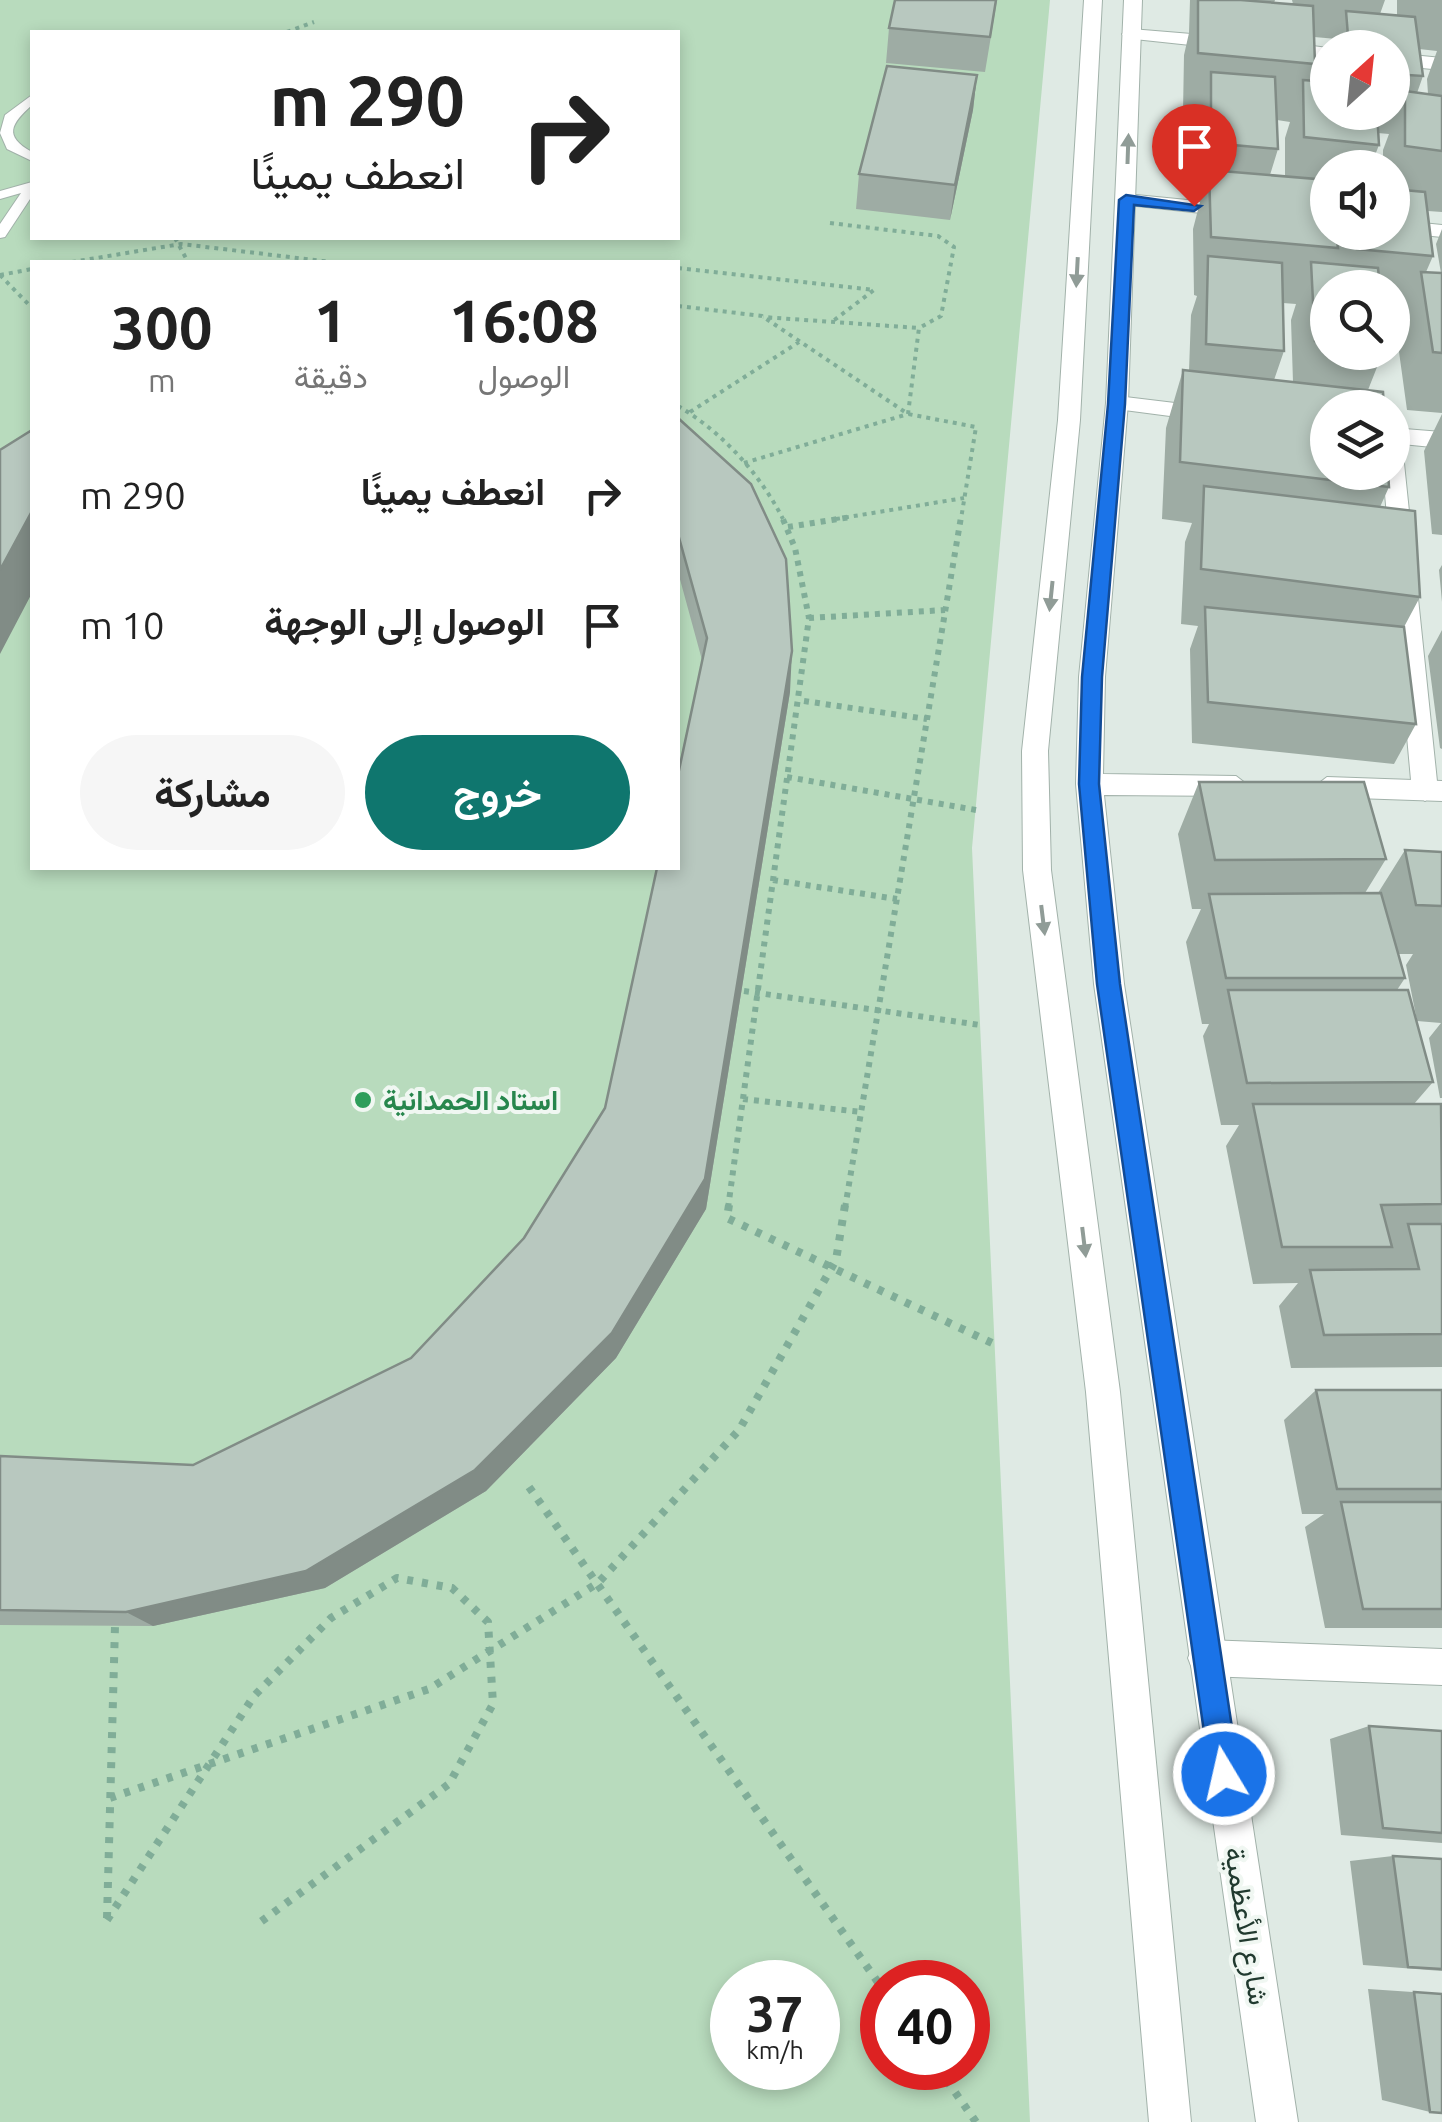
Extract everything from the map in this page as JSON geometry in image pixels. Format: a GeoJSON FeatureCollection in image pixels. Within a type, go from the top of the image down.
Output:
{"type":"FeatureCollection","features":[{"type":"Feature","properties":{"kind":"street"},"geometry":{"type":"LineString","coordinates":[[1094,0],[1069,420],[1035,751],[1037,870],[1104,1392],[1170,2122]]}},
{"type":"Feature","properties":{"kind":"street","name":"شارع الأعظمية"},"geometry":{"type":"LineString","coordinates":[[1133,0],[1117,404],[1092,677],[1089,784],[1108,984],[1277,2122]]}},
{"type":"Feature","properties":{"kind":"street"},"geometry":{"type":"LineString","coordinates":[[1132,34],[1310,50]]}},
{"type":"Feature","properties":{"kind":"street"},"geometry":{"type":"LineString","coordinates":[[1410,61],[1442,64]]}},
{"type":"Feature","properties":{"kind":"street"},"geometry":{"type":"LineString","coordinates":[[1126,200],[1254,212]]}},
{"type":"Feature","properties":{"kind":"street"},"geometry":{"type":"LineString","coordinates":[[1410,228],[1442,231]]}},
{"type":"Feature","properties":{"kind":"street"},"geometry":{"type":"LineString","coordinates":[[1117,404],[1232,416]]}},
{"type":"Feature","properties":{"kind":"street"},"geometry":{"type":"LineString","coordinates":[[1410,437],[1442,440]]}},
{"type":"Feature","properties":{"kind":"street"},"geometry":{"type":"LineString","coordinates":[[1334,825],[1314,787],[1433,791],[1397,490]]}},
{"type":"Feature","properties":{"kind":"street"},"geometry":{"type":"LineString","coordinates":[[1089,784],[1265,786]]}},
{"type":"Feature","properties":{"kind":"street"},"geometry":{"type":"LineString","coordinates":[[1206,1658],[1442,1668]]}},
{"type":"Feature","properties":{"kind":"lane"},"geometry":{"type":"LineString","coordinates":[[30,99],[5,118],[12,146],[30,156]]}},
{"type":"Feature","properties":{"kind":"lane"},"geometry":{"type":"LineString","coordinates":[[0,195],[30,187]]}},
{"type":"Feature","properties":{"kind":"lane"},"geometry":{"type":"LineString","coordinates":[[0,234],[30,189]]}},
{"type":"Feature","properties":{"kind":"path"},"geometry":{"type":"LineString","coordinates":[[292,30],[314,22],[309,30]]}},
{"type":"Feature","properties":{"kind":"path"},"geometry":{"type":"LineString","coordinates":[[680,306],[918,328],[941,316],[954,247],[938,236],[830,223]]}},
{"type":"Feature","properties":{"kind":"path"},"geometry":{"type":"LineString","coordinates":[[82,260],[182,241],[317,260]]}},
{"type":"Feature","properties":{"kind":"path"},"geometry":{"type":"LineString","coordinates":[[680,268],[874,290],[832,322]]}},
{"type":"Feature","properties":{"kind":"path"},"geometry":{"type":"LineString","coordinates":[[0,275],[30,269]]}},
{"type":"Feature","properties":{"kind":"path"},"geometry":{"type":"LineString","coordinates":[[0,275],[30,306]]}},
{"type":"Feature","properties":{"kind":"path"},"geometry":{"type":"LineString","coordinates":[[110,1798],[429,1689],[598,1584],[739,1430],[832,1268],[976,427],[908,414],[762,316]]}},
{"type":"Feature","properties":{"kind":"path"},"geometry":{"type":"LineString","coordinates":[[908,414],[918,328]]}},
{"type":"Feature","properties":{"kind":"path"},"geometry":{"type":"LineString","coordinates":[[690,412],[799,342]]}},
{"type":"Feature","properties":{"kind":"path"},"geometry":{"type":"LineString","coordinates":[[680,407],[744,463],[788,527],[809,618],[726,1218],[994,1344]]}},
{"type":"Feature","properties":{"kind":"path"},"geometry":{"type":"LineString","coordinates":[[744,463],[908,414]]}},
{"type":"Feature","properties":{"kind":"path"},"geometry":{"type":"LineString","coordinates":[[788,527],[964,498]]}},
{"type":"Feature","properties":{"kind":"path"},"geometry":{"type":"LineString","coordinates":[[809,618],[946,610]]}},
{"type":"Feature","properties":{"kind":"path"},"geometry":{"type":"LineString","coordinates":[[804,701],[927,720]]}},
{"type":"Feature","properties":{"kind":"path"},"geometry":{"type":"LineString","coordinates":[[787,777],[976,810]]}},
{"type":"Feature","properties":{"kind":"path"},"geometry":{"type":"LineString","coordinates":[[772,880],[897,899]]}},
{"type":"Feature","properties":{"kind":"path"},"geometry":{"type":"LineString","coordinates":[[744,991],[980,1025]]}},
{"type":"Feature","properties":{"kind":"path"},"geometry":{"type":"LineString","coordinates":[[743,1099],[861,1112]]}},
{"type":"Feature","properties":{"kind":"path"},"geometry":{"type":"LineString","coordinates":[[529,1486],[862,1960]]}},
{"type":"Feature","properties":{"kind":"path"},"geometry":{"type":"LineString","coordinates":[[115,1626],[107,1920],[254,1696],[331,1618],[397,1578],[452,1588],[488,1622],[493,1704],[449,1784],[255,1926]]}},
{"type":"Feature","properties":{"kind":"path"},"geometry":{"type":"LineString","coordinates":[[953,2090],[976,2122]]}},
{"type":"Feature","properties":{"kind":"green space"},"geometry":{"type":"Polygon","coordinates":[[[0,0],[1050,0],[972,848],[1030,2122],[0,2122],[0,0]]]}},
{"type":"Feature","properties":{"kind":"building"},"geometry":{"type":"Polygon","coordinates":[[[895,0],[996,0],[990,37],[889,28],[895,0]]]}},
{"type":"Feature","properties":{"kind":"building"},"geometry":{"type":"Polygon","coordinates":[[[1198,0],[1313,6],[1310,64],[1198,53],[1198,0]]]}},
{"type":"Feature","properties":{"kind":"building"},"geometry":{"type":"Polygon","coordinates":[[[1346,11],[1415,17],[1423,76],[1410,75],[1410,30],[1348,30],[1346,11]]]}},
{"type":"Feature","properties":{"kind":"building"},"geometry":{"type":"Polygon","coordinates":[[[887,66],[977,75],[955,185],[859,174],[887,66]]]}},
{"type":"Feature","properties":{"kind":"building"},"geometry":{"type":"Polygon","coordinates":[[[1211,72],[1275,77],[1278,149],[1211,143],[1211,72]]]}},
{"type":"Feature","properties":{"kind":"building"},"geometry":{"type":"Polygon","coordinates":[[[1303,80],[1310,81],[1310,130],[1378,130],[1379,145],[1304,137],[1303,80]]]}},
{"type":"Feature","properties":{"kind":"building"},"geometry":{"type":"Polygon","coordinates":[[[1410,92],[1442,96],[1442,151],[1405,146],[1405,130],[1410,130],[1410,92]]]}},
{"type":"Feature","properties":{"kind":"building"},"geometry":{"type":"Polygon","coordinates":[[[1209,170],[1310,178],[1310,246],[1211,237],[1209,170]]]}},
{"type":"Feature","properties":{"kind":"building"},"geometry":{"type":"Polygon","coordinates":[[[1410,191],[1425,192],[1433,256],[1368,250],[1410,250],[1410,191]]]}},
{"type":"Feature","properties":{"kind":"building"},"geometry":{"type":"Polygon","coordinates":[[[1208,256],[1282,263],[1284,351],[1206,344],[1208,256]]]}},
{"type":"Feature","properties":{"kind":"building"},"geometry":{"type":"Polygon","coordinates":[[[1311,262],[1378,270],[1311,270],[1311,262]]]}},
{"type":"Feature","properties":{"kind":"building"},"geometry":{"type":"Polygon","coordinates":[[[1421,272],[1442,273],[1442,353],[1433,352],[1421,272]]]}},
{"type":"Feature","properties":{"kind":"building"},"geometry":{"type":"Polygon","coordinates":[[[1183,370],[1365,390],[1310,390],[1310,478],[1180,462],[1183,370]]]}},
{"type":"Feature","properties":{"kind":"building"},"geometry":{"type":"Polygon","coordinates":[[[680,420],[751,484],[786,559],[792,651],[705,1179],[612,1333],[475,1470],[306,1571],[126,1612],[0,1610],[0,1456],[193,1465],[411,1358],[524,1238],[605,1108],[657,870],[680,870],[680,766],[707,638],[680,541],[680,420]]]}},
{"type":"Feature","properties":{"kind":"building"},"geometry":{"type":"Polygon","coordinates":[[[30,431],[30,515],[0,570],[0,450],[30,431]]]}},
{"type":"Feature","properties":{"kind":"building"},"geometry":{"type":"Polygon","coordinates":[[[1204,486],[1415,511],[1420,597],[1201,569],[1204,486]]]}},
{"type":"Feature","properties":{"kind":"building"},"geometry":{"type":"Polygon","coordinates":[[[1205,607],[1404,627],[1416,724],[1208,702],[1205,607]]]}},
{"type":"Feature","properties":{"kind":"building"},"geometry":{"type":"Polygon","coordinates":[[[1199,782],[1364,782],[1386,859],[1215,860],[1199,782]]]}},
{"type":"Feature","properties":{"kind":"building"},"geometry":{"type":"Polygon","coordinates":[[[1405,850],[1442,852],[1442,906],[1416,905],[1405,850]]]}},
{"type":"Feature","properties":{"kind":"building"},"geometry":{"type":"Polygon","coordinates":[[[1381,893],[1405,978],[1226,978],[1209,894],[1381,893]]]}},
{"type":"Feature","properties":{"kind":"building"},"geometry":{"type":"Polygon","coordinates":[[[1228,990],[1408,990],[1433,1082],[1247,1083],[1228,990]]]}},
{"type":"Feature","properties":{"kind":"building"},"geometry":{"type":"Polygon","coordinates":[[[1253,1104],[1441,1104],[1442,1204],[1381,1205],[1392,1247],[1282,1247],[1253,1104]]]}},
{"type":"Feature","properties":{"kind":"building"},"geometry":{"type":"Polygon","coordinates":[[[1408,1224],[1442,1224],[1442,1334],[1324,1335],[1310,1270],[1419,1269],[1408,1224]]]}},
{"type":"Feature","properties":{"kind":"building"},"geometry":{"type":"Polygon","coordinates":[[[1316,1390],[1442,1390],[1442,1489],[1337,1489],[1316,1390]]]}},
{"type":"Feature","properties":{"kind":"building"},"geometry":{"type":"Polygon","coordinates":[[[1341,1502],[1442,1502],[1442,1609],[1363,1609],[1341,1502]]]}},
{"type":"Feature","properties":{"kind":"building"},"geometry":{"type":"Polygon","coordinates":[[[1369,1726],[1442,1731],[1442,1833],[1383,1828],[1369,1726]]]}},
{"type":"Feature","properties":{"kind":"building"},"geometry":{"type":"Polygon","coordinates":[[[1393,1856],[1442,1859],[1442,1969],[1408,1967],[1393,1856]]]}},
{"type":"Feature","properties":{"kind":"building"},"geometry":{"type":"Polygon","coordinates":[[[1414,1992],[1442,1994],[1442,2113],[1430,2112],[1414,1992]]]}},
{"type":"Feature","properties":{"kind":"place","name":"استاد الحمدانية"},"geometry":{"type":"Point","coordinates":[363,1100]}},
{"type":"Feature","properties":{"kind":"route"},"geometry":{"type":"LineString","coordinates":[[1194,206],[1126,200],[1117,404],[1092,677],[1089,784],[1108,984],[1224,1774]]}}]}
